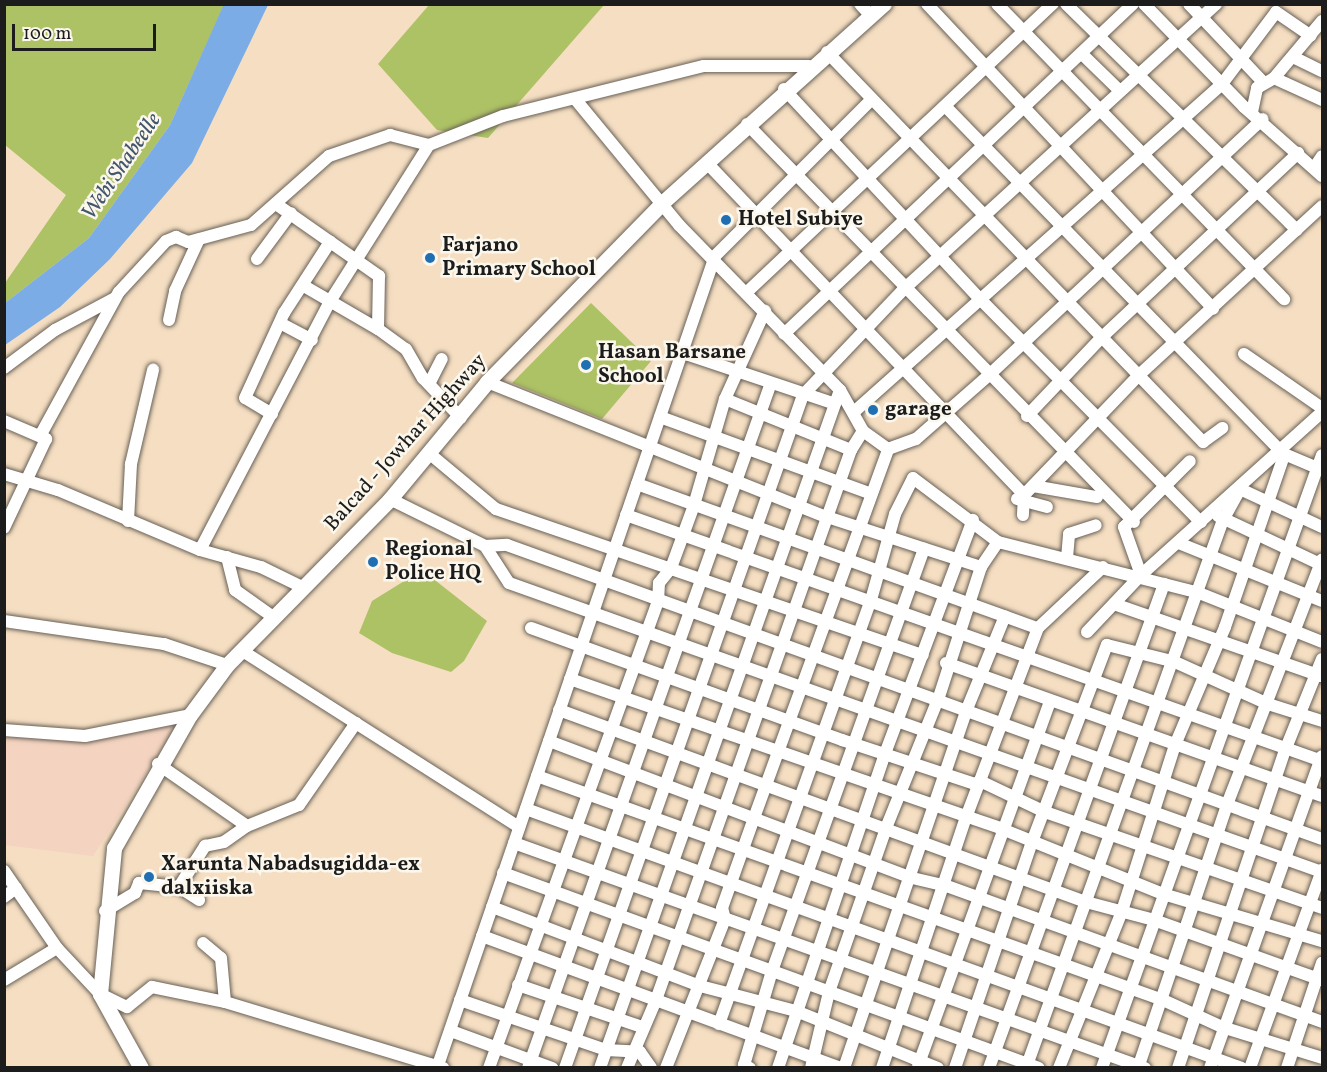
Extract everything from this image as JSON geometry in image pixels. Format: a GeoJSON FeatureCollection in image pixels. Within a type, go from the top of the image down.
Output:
{"type":"FeatureCollection","features":[{"type":"Feature","properties":{"kind":"main road","name":"Balcad - Jowhar Highway"},"geometry":{"type":"LineString","coordinates":[[100,994],[105,911],[114,848],[158,764],[227,665],[390,499],[461,418],[487,382],[663,202],[809,66],[884,4]]}},
{"type":"Feature","properties":{"kind":"main road"},"geometry":{"type":"LineString","coordinates":[[100,994],[141,1068]]}},
{"type":"Feature","properties":{"kind":"street"},"geometry":{"type":"LineString","coordinates":[[860,4],[871,16]]}},
{"type":"Feature","properties":{"kind":"street"},"geometry":{"type":"LineString","coordinates":[[927,4],[1022,110],[1213,309]]}},
{"type":"Feature","properties":{"kind":"street"},"geometry":{"type":"LineString","coordinates":[[997,4],[1215,234],[1284,299]]}},
{"type":"Feature","properties":{"kind":"street"},"geometry":{"type":"LineString","coordinates":[[747,292],[795,252],[869,177],[947,108],[1053,4]]}},
{"type":"Feature","properties":{"kind":"street"},"geometry":{"type":"LineString","coordinates":[[1066,4],[1297,230]]}},
{"type":"Feature","properties":{"kind":"street"},"geometry":{"type":"LineString","coordinates":[[784,334],[870,256],[945,179],[1061,74],[1133,4]]}},
{"type":"Feature","properties":{"kind":"street"},"geometry":{"type":"LineString","coordinates":[[1144,4],[1222,84],[1252,112],[1263,119],[1318,172],[1323,156]]}},
{"type":"Feature","properties":{"kind":"street"},"geometry":{"type":"LineString","coordinates":[[1189,4],[1242,64],[1268,80],[1323,100]]}},
{"type":"Feature","properties":{"kind":"street"},"geometry":{"type":"LineString","coordinates":[[565,1068],[584,1008],[608,948],[641,853],[661,784],[676,754],[732,590],[803,395],[822,371],[904,289],[1060,150],[1137,74],[1201,20],[1216,4]]}},
{"type":"Feature","properties":{"kind":"street"},"geometry":{"type":"LineString","coordinates":[[855,411],[905,370],[1180,117],[1222,84],[1242,64],[1276,12],[1311,36]]}},
{"type":"Feature","properties":{"kind":"street"},"geometry":{"type":"LineString","coordinates":[[1252,112],[1268,80],[1293,57],[1323,21]]}},
{"type":"Feature","properties":{"kind":"street"},"geometry":{"type":"LineString","coordinates":[[827,52],[945,179],[1203,442],[1222,428]]}},
{"type":"Feature","properties":{"kind":"street"},"geometry":{"type":"LineString","coordinates":[[1082,54],[1120,91]]}},
{"type":"Feature","properties":{"kind":"street"},"geometry":{"type":"LineString","coordinates":[[1293,57],[1323,71]]}},
{"type":"Feature","properties":{"kind":"street"},"geometry":{"type":"LineString","coordinates":[[200,550],[312,340],[329,303],[429,146],[503,116],[576,100],[704,66],[809,66]]}},
{"type":"Feature","properties":{"kind":"street"},"geometry":{"type":"LineString","coordinates":[[784,89],[834,139],[905,221],[942,256],[980,299],[1100,420],[1167,482],[1201,522]]}},
{"type":"Feature","properties":{"kind":"street"},"geometry":{"type":"LineString","coordinates":[[576,100],[663,202],[715,256],[784,334],[840,390],[855,411],[863,431],[888,448]]}},
{"type":"Feature","properties":{"kind":"street"},"geometry":{"type":"LineString","coordinates":[[4,871],[57,948],[100,994],[127,1007],[152,987],[225,1002],[439,1067],[503,873],[715,256],[754,214],[834,139],[871,100]]}},
{"type":"Feature","properties":{"kind":"street"},"geometry":{"type":"LineString","coordinates":[[947,108],[1104,270],[1177,340],[1283,455],[1320,469]]}},
{"type":"Feature","properties":{"kind":"street"},"geometry":{"type":"LineString","coordinates":[[888,448],[916,439],[988,376],[1022,341],[1104,270],[1180,195],[1263,119]]}},
{"type":"Feature","properties":{"kind":"street"},"geometry":{"type":"LineString","coordinates":[[747,124],[944,333],[1064,455],[1134,522]]}},
{"type":"Feature","properties":{"kind":"street"},"geometry":{"type":"LineString","coordinates":[[40,436],[116,298],[166,241],[199,239],[251,225],[329,156],[373,137],[390,135],[429,146]]}},
{"type":"Feature","properties":{"kind":"street"},"geometry":{"type":"LineString","coordinates":[[1027,416],[1100,339],[1215,234],[1298,153]]}},
{"type":"Feature","properties":{"kind":"street"},"geometry":{"type":"LineString","coordinates":[[706,163],[754,214],[795,252],[1021,498],[1047,507]]}},
{"type":"Feature","properties":{"kind":"street"},"geometry":{"type":"LineString","coordinates":[[276,204],[380,278],[378,329]]}},
{"type":"Feature","properties":{"kind":"street"},"geometry":{"type":"LineString","coordinates":[[1021,498],[1100,420],[1139,375],[1213,309],[1253,268],[1323,207]]}},
{"type":"Feature","properties":{"kind":"street"},"geometry":{"type":"LineString","coordinates":[[257,259],[291,213]]}},
{"type":"Feature","properties":{"kind":"street"},"geometry":{"type":"LineString","coordinates":[[169,320],[175,291],[199,239]]}},
{"type":"Feature","properties":{"kind":"street"},"geometry":{"type":"LineString","coordinates":[[272,414],[245,398],[280,323],[330,242]]}},
{"type":"Feature","properties":{"kind":"street"},"geometry":{"type":"LineString","coordinates":[[304,286],[329,303],[378,329],[406,349],[429,384],[461,418]]}},
{"type":"Feature","properties":{"kind":"street"},"geometry":{"type":"LineString","coordinates":[[4,368],[55,330],[116,298]]}},
{"type":"Feature","properties":{"kind":"street"},"geometry":{"type":"LineString","coordinates":[[489,1068],[611,731],[620,698],[658,603],[659,583],[671,568],[694,505],[702,468],[725,399],[765,311]]}},
{"type":"Feature","properties":{"kind":"street"},"geometry":{"type":"LineString","coordinates":[[280,323],[312,340]]}},
{"type":"Feature","properties":{"kind":"street"},"geometry":{"type":"LineString","coordinates":[[683,353],[835,404]]}},
{"type":"Feature","properties":{"kind":"street"},"geometry":{"type":"LineString","coordinates":[[1087,632],[1141,575],[1181,544],[1201,522],[1283,455],[1323,410],[1244,354]]}},
{"type":"Feature","properties":{"kind":"street"},"geometry":{"type":"LineString","coordinates":[[429,384],[442,359]]}},
{"type":"Feature","properties":{"kind":"street"},"geometry":{"type":"LineString","coordinates":[[128,521],[131,464],[153,370]]}},
{"type":"Feature","properties":{"kind":"street"},"geometry":{"type":"LineString","coordinates":[[487,382],[649,448],[768,490],[827,517],[858,525],[981,567]]}},
{"type":"Feature","properties":{"kind":"street"},"geometry":{"type":"LineString","coordinates":[[530,1064],[540,1028],[564,967],[631,774],[645,742],[665,674],[710,545],[771,383]]}},
{"type":"Feature","properties":{"kind":"street"},"geometry":{"type":"LineString","coordinates":[[600,1068],[694,796],[731,699],[741,664],[840,390]]}},
{"type":"Feature","properties":{"kind":"street"},"geometry":{"type":"LineString","coordinates":[[725,399],[759,416],[851,450]]}},
{"type":"Feature","properties":{"kind":"street"},"geometry":{"type":"LineString","coordinates":[[660,417],[813,469],[871,494]]}},
{"type":"Feature","properties":{"kind":"street"},"geometry":{"type":"LineString","coordinates":[[4,421],[46,439],[29,480],[4,528]]}},
{"type":"Feature","properties":{"kind":"street"},"geometry":{"type":"LineString","coordinates":[[627,1068],[642,1027],[656,1000],[691,904],[851,450],[863,431]]}},
{"type":"Feature","properties":{"kind":"street"},"geometry":{"type":"LineString","coordinates":[[666,1068],[725,919],[722,908],[734,885],[754,818],[781,753],[846,557],[888,448]]}},
{"type":"Feature","properties":{"kind":"street"},"geometry":{"type":"LineString","coordinates":[[430,454],[496,509],[699,577],[794,613],[923,655]]}},
{"type":"Feature","properties":{"kind":"street"},"geometry":{"type":"LineString","coordinates":[[1059,1068],[1122,911],[1153,811],[1166,781],[1175,745],[1207,677],[1231,605],[1246,569],[1256,534],[1269,504],[1283,455]]}},
{"type":"Feature","properties":{"kind":"street"},"geometry":{"type":"LineString","coordinates":[[1102,1068],[1200,791],[1215,756],[1224,724],[1265,619],[1275,580],[1302,518],[1323,455]]}},
{"type":"Feature","properties":{"kind":"street"},"geometry":{"type":"LineString","coordinates":[[1141,575],[1124,527],[1134,522],[1167,482],[1190,461]]}},
{"type":"Feature","properties":{"kind":"street"},"geometry":{"type":"LineString","coordinates":[[4,474],[29,480],[200,550],[227,557],[302,587]]}},
{"type":"Feature","properties":{"kind":"street"},"geometry":{"type":"LineString","coordinates":[[719,1024],[756,928],[764,898],[913,478],[973,520],[998,542],[1141,575],[1199,593],[1323,642]]}},
{"type":"Feature","properties":{"kind":"street"},"geometry":{"type":"LineString","coordinates":[[637,484],[755,527],[915,580],[1038,628]]}},
{"type":"Feature","properties":{"kind":"street"},"geometry":{"type":"LineString","coordinates":[[1033,486],[1097,497]]}},
{"type":"Feature","properties":{"kind":"street"},"geometry":{"type":"LineString","coordinates":[[1240,489],[1323,527]]}},
{"type":"Feature","properties":{"kind":"street"},"geometry":{"type":"LineString","coordinates":[[503,873],[552,893],[650,926],[712,952],[806,981],[869,1007],[1031,1066],[1040,1029],[1124,801],[1145,734],[1161,703],[1214,555],[1223,520],[1240,489]]}},
{"type":"Feature","properties":{"kind":"street"},"geometry":{"type":"LineString","coordinates":[[1021,498],[1023,515]]}},
{"type":"Feature","properties":{"kind":"street"},"geometry":{"type":"LineString","coordinates":[[390,499],[485,546],[507,545],[658,603],[752,633],[877,680],[939,697],[1004,724],[1200,791],[1323,839]]}},
{"type":"Feature","properties":{"kind":"street"},"geometry":{"type":"LineString","coordinates":[[514,843],[691,904],[725,919],[843,956],[879,972],[1140,1067],[1187,935],[1228,802],[1245,769],[1268,704],[1286,663],[1294,632],[1322,563],[1288,550],[1212,513]]}},
{"type":"Feature","properties":{"kind":"street"},"geometry":{"type":"LineString","coordinates":[[626,515],[744,559],[935,621],[957,632],[1126,689],[1188,714],[1224,724],[1256,738],[1322,759],[1271,888],[1250,957],[1222,1027],[1212,1063]]}},
{"type":"Feature","properties":{"kind":"street"},"geometry":{"type":"LineString","coordinates":[[778,1068],[886,751],[903,719],[923,655],[973,520]]}},
{"type":"Feature","properties":{"kind":"street"},"geometry":{"type":"LineString","coordinates":[[1067,558],[1069,534],[1096,525]]}},
{"type":"Feature","properties":{"kind":"street"},"geometry":{"type":"LineString","coordinates":[[813,1063],[830,992],[886,828],[911,760],[939,697],[946,663],[981,567],[998,542]]}},
{"type":"Feature","properties":{"kind":"street"},"geometry":{"type":"LineString","coordinates":[[1181,544],[1214,555],[1323,601]]}},
{"type":"Feature","properties":{"kind":"street"},"geometry":{"type":"LineString","coordinates":[[485,546],[509,583],[647,633],[678,641],[771,674],[868,711],[903,719],[923,732],[1190,822],[1218,835],[1322,871],[1250,1068]]}},
{"type":"Feature","properties":{"kind":"street"},"geometry":{"type":"LineString","coordinates":[[750,1068],[744,1065],[772,971],[820,842],[839,776],[868,711],[877,680],[915,580],[924,548]]}},
{"type":"Feature","properties":{"kind":"street"},"geometry":{"type":"LineString","coordinates":[[227,557],[235,590],[273,617]]}},
{"type":"Feature","properties":{"kind":"street"},"geometry":{"type":"LineString","coordinates":[[882,1068],[965,820],[990,755],[1019,690],[1038,628],[1104,567]]}},
{"type":"Feature","properties":{"kind":"street"},"geometry":{"type":"LineString","coordinates":[[989,1068],[1022,986],[1077,821],[1116,721],[1164,584]]}},
{"type":"Feature","properties":{"kind":"street"},"geometry":{"type":"LineString","coordinates":[[1114,604],[1187,626],[1219,640],[1319,675]]}},
{"type":"Feature","properties":{"kind":"street"},"geometry":{"type":"LineString","coordinates":[[482,936],[529,956],[628,988],[752,1037],[784,1045],[813,1063],[843,1068],[858,1039],[908,877],[959,744],[967,709],[983,676],[1005,616]]}},
{"type":"Feature","properties":{"kind":"street"},"geometry":{"type":"LineString","coordinates":[[4,621],[164,644],[227,665]]}},
{"type":"Feature","properties":{"kind":"street"},"geometry":{"type":"LineString","coordinates":[[531,628],[582,643],[633,666],[665,674],[855,744],[886,751],[948,773],[980,781],[1045,812],[1209,866],[1323,908]]}},
{"type":"Feature","properties":{"kind":"street"},"geometry":{"type":"LineString","coordinates":[[955,1068],[976,1006],[991,975],[1032,842],[1071,747],[1107,645],[1139,656],[1175,663],[1268,704],[1323,721]]}},
{"type":"Feature","properties":{"kind":"street"},"geometry":{"type":"LineString","coordinates":[[241,650],[519,827]]}},
{"type":"Feature","properties":{"kind":"street"},"geometry":{"type":"LineString","coordinates":[[1178,1068],[1205,980],[1228,912],[1254,847],[1286,748],[1299,712],[1319,675],[1323,659]]}},
{"type":"Feature","properties":{"kind":"street"},"geometry":{"type":"LineString","coordinates":[[946,663],[1050,702],[1085,708],[1145,734],[1215,756],[1276,781],[1323,796]]}},
{"type":"Feature","properties":{"kind":"street"},"geometry":{"type":"LineString","coordinates":[[570,679],[687,722],[781,753],[839,776],[935,807],[965,820],[1002,829],[1066,856],[1132,879],[1163,894],[1323,941]]}},
{"type":"Feature","properties":{"kind":"street"},"geometry":{"type":"LineString","coordinates":[[919,1064],[956,964],[1023,766],[1050,702]]}},
{"type":"Feature","properties":{"kind":"street"},"geometry":{"type":"LineString","coordinates":[[559,710],[611,731],[706,763],[955,854],[990,863],[1086,902],[1154,920],[1187,935],[1320,979]]}},
{"type":"Feature","properties":{"kind":"street"},"geometry":{"type":"LineString","coordinates":[[4,730],[85,736],[190,715]]}},
{"type":"Feature","properties":{"kind":"street"},"geometry":{"type":"LineString","coordinates":[[179,887],[205,846],[224,842],[247,826],[299,805],[356,723]]}},
{"type":"Feature","properties":{"kind":"street"},"geometry":{"type":"LineString","coordinates":[[549,741],[631,774],[788,830],[908,877],[944,885],[1108,943],[1235,993],[1323,1022]]}},
{"type":"Feature","properties":{"kind":"street"},"geometry":{"type":"LineString","coordinates":[[158,764],[247,826]]}},
{"type":"Feature","properties":{"kind":"street"},"geometry":{"type":"LineString","coordinates":[[537,776],[712,842],[777,863],[839,888],[1000,940],[1032,955],[1163,1000],[1222,1027],[1295,1047],[1323,1058]]}},
{"type":"Feature","properties":{"kind":"street"},"geometry":{"type":"LineString","coordinates":[[526,809],[764,898],[853,926],[1186,1044],[1212,1063],[1242,1068]]}},
{"type":"Feature","properties":{"kind":"street"},"geometry":{"type":"LineString","coordinates":[[105,911],[135,893],[139,883],[179,887],[199,900]]}},
{"type":"Feature","properties":{"kind":"street"},"geometry":{"type":"LineString","coordinates":[[4,897],[16,888]]}},
{"type":"Feature","properties":{"kind":"street"},"geometry":{"type":"LineString","coordinates":[[492,907],[667,970],[700,986],[763,1005],[796,1011],[821,1024],[919,1064],[938,1068]]}},
{"type":"Feature","properties":{"kind":"street"},"geometry":{"type":"LineString","coordinates":[[203,943],[221,958],[225,1002]]}},
{"type":"Feature","properties":{"kind":"street"},"geometry":{"type":"LineString","coordinates":[[7,977],[57,948]]}},
{"type":"Feature","properties":{"kind":"street"},"geometry":{"type":"LineString","coordinates":[[1287,1068],[1320,979],[1323,963]]}},
{"type":"Feature","properties":{"kind":"street"},"geometry":{"type":"LineString","coordinates":[[518,985],[642,1027]]}},
{"type":"Feature","properties":{"kind":"street"},"geometry":{"type":"LineString","coordinates":[[460,1000],[506,1018],[606,1050],[634,1050],[651,1068]]}},
{"type":"Feature","properties":{"kind":"street"},"geometry":{"type":"LineString","coordinates":[[451,1031],[530,1064],[552,1068]]}},
{"type":"Feature","properties":{"kind":"shaded area"},"geometry":{"type":"Polygon","coordinates":[[[163,723],[177,725],[93,856],[5,845],[5,736],[79,742],[163,723]]]}},
{"type":"Feature","properties":{"kind":"green space"},"geometry":{"type":"Polygon","coordinates":[[[5,5],[224,5],[170,125],[89,238],[5,303],[5,283],[66,195],[5,145],[5,5]]]}},
{"type":"Feature","properties":{"kind":"green space"},"geometry":{"type":"Polygon","coordinates":[[[429,5],[604,5],[488,138],[437,130],[378,64],[429,5]]]}},
{"type":"Feature","properties":{"kind":"green space"},"geometry":{"type":"Polygon","coordinates":[[[591,303],[651,361],[602,419],[512,383],[591,303]]]}},
{"type":"Feature","properties":{"kind":"green space"},"geometry":{"type":"Polygon","coordinates":[[[422,570],[487,621],[464,661],[451,672],[392,653],[359,633],[372,601],[422,570]]]}},
{"type":"Feature","properties":{"kind":"water"},"geometry":{"type":"Polygon","coordinates":[[[224,4],[268,5],[192,163],[110,259],[60,307],[5,345],[5,303],[89,238],[170,125],[224,4]]]}},
{"type":"Feature","properties":{"kind":"place","name":"Hotel Subiye"},"geometry":{"type":"Point","coordinates":[726,220]}},
{"type":"Feature","properties":{"kind":"place","name":"Farjano Primary School"},"geometry":{"type":"Point","coordinates":[430,258]}},
{"type":"Feature","properties":{"kind":"place","name":"Hasan Barsane School"},"geometry":{"type":"Point","coordinates":[586,365]}},
{"type":"Feature","properties":{"kind":"place","name":"garage"},"geometry":{"type":"Point","coordinates":[873,410]}},
{"type":"Feature","properties":{"kind":"place","name":"Regional Police HQ"},"geometry":{"type":"Point","coordinates":[373,562]}},
{"type":"Feature","properties":{"kind":"place","name":"Xarunta Nabadsugidda-ex dalxiiska"},"geometry":{"type":"Point","coordinates":[149,877]}},
{"type":"Feature","properties":{"kind":"water label","name":"Webi Shabeelle"},"geometry":{"type":"Point","coordinates":[122,167]}}]}
